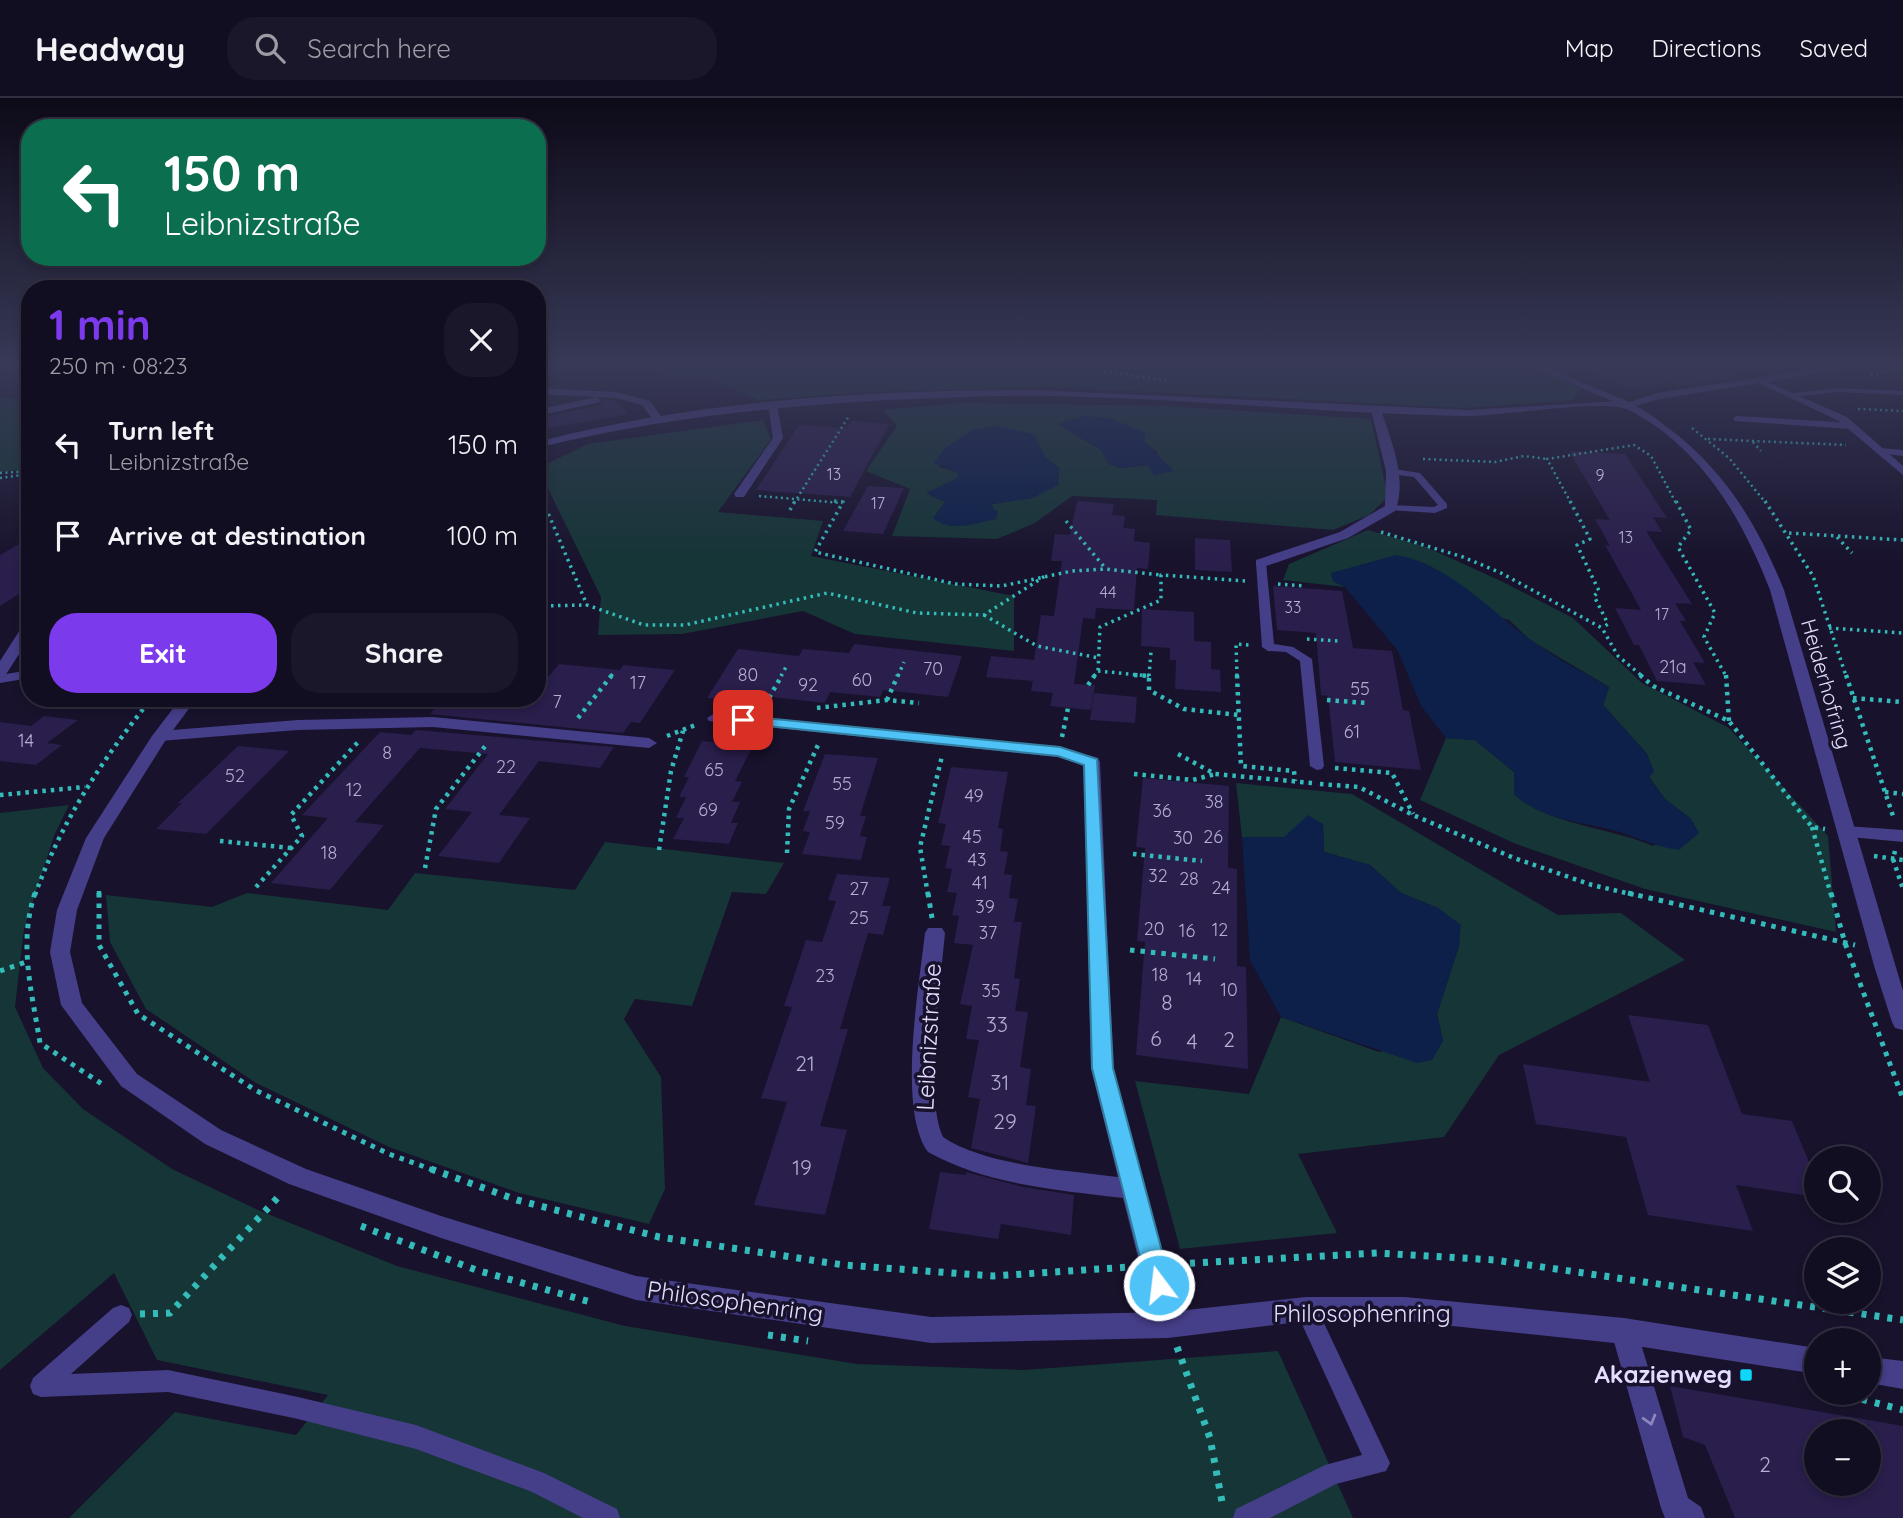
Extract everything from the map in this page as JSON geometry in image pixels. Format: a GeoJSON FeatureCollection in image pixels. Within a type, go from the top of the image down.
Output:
{"type":"FeatureCollection","features":[{"type":"Feature","properties":{"kind":"street"},"geometry":{"type":"LineString","coordinates":[[546,442],[586,431]]}},
{"type":"Feature","properties":{"kind":"street"},"geometry":{"type":"LineString","coordinates":[[740,494],[778,438],[777,431]]}},
{"type":"Feature","properties":{"kind":"street"},"geometry":{"type":"LineString","coordinates":[[1261,563],[1360,526],[1391,508],[1395,489],[1394,472],[1382,431]]}},
{"type":"Feature","properties":{"kind":"street","name":"Heiderhofring"},"geometry":{"type":"LineString","coordinates":[[1663,431],[1706,464],[1749,522],[1777,590],[1879,951],[1903,1022]]}},
{"type":"Feature","properties":{"kind":"street"},"geometry":{"type":"LineString","coordinates":[[1858,431],[1903,472]]}},
{"type":"Feature","properties":{"kind":"street"},"geometry":{"type":"LineString","coordinates":[[0,673],[21,639]]}},
{"type":"Feature","properties":{"kind":"street","name":"Philosophenring"},"geometry":{"type":"LineString","coordinates":[[183,707],[160,736],[95,838],[67,911],[60,952],[72,1005],[129,1080],[213,1137],[298,1177],[441,1227],[636,1287],[930,1330],[1172,1336],[1306,1309],[1405,1309],[1624,1331],[1804,1359]]}},
{"type":"Feature","properties":{"kind":"street"},"geometry":{"type":"LineString","coordinates":[[715,718],[1060,752],[1092,762],[1102,1068],[1172,1336]]}},
{"type":"Feature","properties":{"kind":"street"},"geometry":{"type":"LineString","coordinates":[[160,736],[299,725],[433,723],[649,743]]}},
{"type":"Feature","properties":{"kind":"street"},"geometry":{"type":"LineString","coordinates":[[1846,832],[1902,836]]}},
{"type":"Feature","properties":{"kind":"street","name":"Leibnizstraße"},"geometry":{"type":"LineString","coordinates":[[935,933],[925,1064],[925,1124],[935,1144],[979,1164],[1015,1172],[1133,1189]]}},
{"type":"Feature","properties":{"kind":"street"},"geometry":{"type":"LineString","coordinates":[[1624,1331],[1676,1508],[1690,1518]]}},
{"type":"Feature","properties":{"kind":"street"},"geometry":{"type":"LineString","coordinates":[[1881,1372],[1903,1375]]}},
{"type":"Feature","properties":{"kind":"lane"},"geometry":{"type":"LineString","coordinates":[[1877,449],[1903,453]]}},
{"type":"Feature","properties":{"kind":"lane"},"geometry":{"type":"LineString","coordinates":[[1391,508],[1435,510],[1444,506],[1417,475],[1394,472]]}},
{"type":"Feature","properties":{"kind":"lane"},"geometry":{"type":"LineString","coordinates":[[1261,563],[1268,647],[1289,649],[1306,659],[1317,766]]}},
{"type":"Feature","properties":{"kind":"lane"},"geometry":{"type":"LineString","coordinates":[[0,679],[21,676]]}},
{"type":"Feature","properties":{"kind":"lane"},"geometry":{"type":"LineString","coordinates":[[1245,1518],[1333,1473],[1378,1463],[1306,1309]]}},
{"type":"Feature","properties":{"kind":"lane"},"geometry":{"type":"LineString","coordinates":[[121,1315],[41,1386],[168,1381],[298,1408],[416,1437],[536,1480],[608,1518]]}},
{"type":"Feature","properties":{"kind":"path"},"geometry":{"type":"LineString","coordinates":[[790,510],[838,431]]}},
{"type":"Feature","properties":{"kind":"path"},"geometry":{"type":"LineString","coordinates":[[1708,439],[1877,449]]}},
{"type":"Feature","properties":{"kind":"path"},"geometry":{"type":"LineString","coordinates":[[1752,441],[1761,451]]}},
{"type":"Feature","properties":{"kind":"path"},"geometry":{"type":"LineString","coordinates":[[1389,457],[1495,462],[1524,456],[1547,458],[1634,445],[1651,456],[1692,530],[1678,547],[1715,612],[1704,637],[1726,674],[1729,721]]}},
{"type":"Feature","properties":{"kind":"path"},"geometry":{"type":"LineString","coordinates":[[1547,458],[1590,539],[1577,545],[1600,591],[1594,596],[1608,624],[1602,628]]}},
{"type":"Feature","properties":{"kind":"path"},"geometry":{"type":"LineString","coordinates":[[0,476],[21,474]]}},
{"type":"Feature","properties":{"kind":"path"},"geometry":{"type":"LineString","coordinates":[[740,494],[843,502],[815,552],[955,584],[1002,586],[1045,576],[1106,569],[1262,583]]}},
{"type":"Feature","properties":{"kind":"path"},"geometry":{"type":"LineString","coordinates":[[546,510],[587,605]]}},
{"type":"Feature","properties":{"kind":"path"},"geometry":{"type":"LineString","coordinates":[[1066,521],[1106,569]]}},
{"type":"Feature","properties":{"kind":"path"},"geometry":{"type":"LineString","coordinates":[[1360,526],[1463,557],[1502,572],[1602,628],[1618,656],[1653,686],[1729,721],[1812,827],[1845,943],[1903,1100]]}},
{"type":"Feature","properties":{"kind":"path"},"geometry":{"type":"LineString","coordinates":[[1789,533],[1903,540]]}},
{"type":"Feature","properties":{"kind":"path"},"geometry":{"type":"LineString","coordinates":[[1836,536],[1852,553]]}},
{"type":"Feature","properties":{"kind":"path"},"geometry":{"type":"LineString","coordinates":[[1088,685],[1098,671],[1100,628],[1161,600],[1161,575]]}},
{"type":"Feature","properties":{"kind":"path"},"geometry":{"type":"LineString","coordinates":[[984,615],[1045,576]]}},
{"type":"Feature","properties":{"kind":"path"},"geometry":{"type":"LineString","coordinates":[[546,606],[587,605],[644,625],[685,625],[827,593],[917,613],[984,615],[1037,646],[1099,658]]}},
{"type":"Feature","properties":{"kind":"path"},"geometry":{"type":"LineString","coordinates":[[1829,628],[1903,633]]}},
{"type":"Feature","properties":{"kind":"path"},"geometry":{"type":"LineString","coordinates":[[1268,647],[1236,644],[1241,766],[1294,771],[1295,781]]}},
{"type":"Feature","properties":{"kind":"path"},"geometry":{"type":"LineString","coordinates":[[1151,652],[1149,690],[1184,709],[1239,715]]}},
{"type":"Feature","properties":{"kind":"path"},"geometry":{"type":"LineString","coordinates":[[887,700],[904,662]]}},
{"type":"Feature","properties":{"kind":"path"},"geometry":{"type":"LineString","coordinates":[[765,705],[786,667]]}},
{"type":"Feature","properties":{"kind":"path"},"geometry":{"type":"LineString","coordinates":[[579,717],[614,671]]}},
{"type":"Feature","properties":{"kind":"path"},"geometry":{"type":"LineString","coordinates":[[1098,671],[1149,676]]}},
{"type":"Feature","properties":{"kind":"path"},"geometry":{"type":"LineString","coordinates":[[1308,698],[1367,703]]}},
{"type":"Feature","properties":{"kind":"path"},"geometry":{"type":"LineString","coordinates":[[1853,698],[1903,702]]}},
{"type":"Feature","properties":{"kind":"path"},"geometry":{"type":"LineString","coordinates":[[807,707],[887,700],[919,703]]}},
{"type":"Feature","properties":{"kind":"path"},"geometry":{"type":"LineString","coordinates":[[755,705],[779,706]]}},
{"type":"Feature","properties":{"kind":"path"},"geometry":{"type":"LineString","coordinates":[[1060,752],[1068,708]]}},
{"type":"Feature","properties":{"kind":"path"},"geometry":{"type":"LineString","coordinates":[[649,743],[715,718]]}},
{"type":"Feature","properties":{"kind":"path"},"geometry":{"type":"LineString","coordinates":[[256,887],[302,836],[290,815],[374,724]]}},
{"type":"Feature","properties":{"kind":"path"},"geometry":{"type":"LineString","coordinates":[[425,868],[436,809],[499,728]]}},
{"type":"Feature","properties":{"kind":"path"},"geometry":{"type":"LineString","coordinates":[[787,853],[789,809],[826,728]]}},
{"type":"Feature","properties":{"kind":"path"},"geometry":{"type":"LineString","coordinates":[[659,850],[671,771],[683,730]]}},
{"type":"Feature","properties":{"kind":"path"},"geometry":{"type":"LineString","coordinates":[[935,933],[920,847],[946,740]]}},
{"type":"Feature","properties":{"kind":"path"},"geometry":{"type":"LineString","coordinates":[[1178,754],[1215,775]]}},
{"type":"Feature","properties":{"kind":"path"},"geometry":{"type":"LineString","coordinates":[[1317,766],[1392,774],[1413,815]]}},
{"type":"Feature","properties":{"kind":"path"},"geometry":{"type":"LineString","coordinates":[[1134,774],[1193,780],[1215,775],[1359,787],[1413,815],[1514,858],[1592,885],[1879,951]]}},
{"type":"Feature","properties":{"kind":"path"},"geometry":{"type":"LineString","coordinates":[[0,795],[86,787]]}},
{"type":"Feature","properties":{"kind":"path"},"geometry":{"type":"LineString","coordinates":[[1885,792],[1903,793]]}},
{"type":"Feature","properties":{"kind":"path"},"geometry":{"type":"LineString","coordinates":[[1812,827],[1846,832]]}},
{"type":"Feature","properties":{"kind":"path"},"geometry":{"type":"LineString","coordinates":[[1902,836],[1893,859],[1903,888]]}},
{"type":"Feature","properties":{"kind":"path"},"geometry":{"type":"LineString","coordinates":[[220,841],[291,848]]}},
{"type":"Feature","properties":{"kind":"path"},"geometry":{"type":"LineString","coordinates":[[1133,854],[1202,861]]}},
{"type":"Feature","properties":{"kind":"path"},"geometry":{"type":"LineString","coordinates":[[1869,855],[1903,860]]}},
{"type":"Feature","properties":{"kind":"path"},"geometry":{"type":"LineString","coordinates":[[99,884],[99,945],[138,1014],[255,1090],[402,1158],[517,1200],[659,1237],[844,1265],[993,1276],[1378,1253],[1495,1260],[1903,1320]]}},
{"type":"Feature","properties":{"kind":"path"},"geometry":{"type":"LineString","coordinates":[[1129,950],[1215,959]]}},
{"type":"Feature","properties":{"kind":"path"},"geometry":{"type":"LineString","coordinates":[[0,971],[26,962]]}},
{"type":"Feature","properties":{"kind":"path"},"geometry":{"type":"LineString","coordinates":[[121,1315],[170,1313],[283,1192]]}},
{"type":"Feature","properties":{"kind":"path"},"geometry":{"type":"LineString","coordinates":[[1172,1336],[1210,1438],[1225,1518]]}},
{"type":"Feature","properties":{"kind":"path"},"geometry":{"type":"LineString","coordinates":[[1881,1404],[1903,1410]]}},
{"type":"Feature","properties":{"kind":"green space"},"geometry":{"type":"Polygon","coordinates":[[[0,431],[21,431],[21,470],[0,472],[0,431]]]}},
{"type":"Feature","properties":{"kind":"green space"},"geometry":{"type":"Polygon","coordinates":[[[681,431],[768,431],[771,439],[718,512],[823,521],[811,556],[1014,596],[1014,651],[855,634],[803,611],[682,634],[598,635],[601,597],[546,484],[546,464],[588,444],[681,431]]]}},
{"type":"Feature","properties":{"kind":"green space"},"geometry":{"type":"Polygon","coordinates":[[[893,431],[971,431],[939,467],[958,472],[958,478],[927,493],[945,502],[934,518],[950,526],[996,519],[992,504],[1032,498],[1058,485],[1059,468],[1045,457],[1035,441],[1011,431],[1070,431],[1101,450],[1109,464],[1121,468],[1148,465],[1158,453],[1144,442],[1145,433],[1141,431],[1374,431],[1388,497],[1369,515],[1333,530],[1156,515],[1157,500],[1072,496],[1035,523],[997,539],[892,536],[910,489],[866,471],[893,431]]]}},
{"type":"Feature","properties":{"kind":"green space"},"geometry":{"type":"Polygon","coordinates":[[[1368,530],[1426,547],[1573,618],[1642,683],[1729,728],[1828,836],[1836,932],[1645,889],[1516,844],[1420,800],[1446,738],[1475,740],[1514,772],[1514,794],[1527,804],[1561,819],[1653,846],[1691,819],[1665,799],[1649,777],[1647,754],[1603,705],[1609,687],[1530,640],[1509,620],[1333,581],[1345,587],[1283,580],[1289,564],[1368,530]]]}},
{"type":"Feature","properties":{"kind":"green space"},"geometry":{"type":"Polygon","coordinates":[[[1236,783],[1352,794],[1558,915],[1621,913],[1685,960],[1499,1055],[1444,1137],[1298,1154],[1337,1233],[1180,1249],[1135,1081],[1249,1094],[1281,1017],[1379,1052],[1443,1041],[1437,1014],[1459,946],[1438,908],[1401,893],[1370,865],[1324,852],[1323,824],[1284,837],[1242,837],[1236,783]]]}},
{"type":"Feature","properties":{"kind":"green space"},"geometry":{"type":"Polygon","coordinates":[[[69,805],[54,836],[24,929],[15,1007],[43,1068],[83,1109],[172,1169],[258,1210],[397,1266],[625,1326],[857,1364],[1024,1370],[1278,1351],[1353,1518],[69,1518],[175,1412],[296,1435],[328,1395],[157,1360],[114,1273],[0,1370],[0,813],[69,805]]]}},
{"type":"Feature","properties":{"kind":"green space"},"geometry":{"type":"Polygon","coordinates":[[[605,842],[784,863],[766,894],[732,892],[692,1006],[635,999],[624,1019],[661,1077],[665,1189],[649,1224],[519,1193],[389,1147],[256,1083],[146,1009],[110,942],[106,895],[212,907],[247,893],[388,910],[415,873],[575,890],[605,842]]]}},
{"type":"Feature","properties":{"kind":"water"},"geometry":{"type":"Polygon","coordinates":[[[970,431],[1022,431],[1034,434],[1045,457],[1059,468],[1058,485],[1032,498],[992,504],[991,507],[998,512],[996,519],[963,526],[940,523],[933,518],[945,502],[926,493],[957,478],[958,473],[934,463],[945,448],[970,431]]]}},
{"type":"Feature","properties":{"kind":"water"},"geometry":{"type":"Polygon","coordinates":[[[1069,431],[1142,431],[1146,433],[1144,442],[1174,471],[1154,475],[1148,465],[1122,468],[1109,464],[1101,450],[1069,431]]]}},
{"type":"Feature","properties":{"kind":"water"},"geometry":{"type":"Polygon","coordinates":[[[1396,555],[1415,560],[1451,578],[1540,647],[1609,687],[1603,705],[1647,754],[1654,771],[1649,778],[1665,799],[1691,819],[1699,833],[1679,850],[1539,811],[1514,794],[1514,772],[1475,740],[1446,738],[1421,706],[1398,651],[1345,587],[1333,581],[1331,573],[1396,555]]]}},
{"type":"Feature","properties":{"kind":"water"},"geometry":{"type":"Polygon","coordinates":[[[1308,815],[1323,824],[1324,852],[1370,865],[1401,893],[1438,908],[1461,925],[1459,946],[1437,1014],[1443,1041],[1432,1060],[1417,1063],[1281,1017],[1250,960],[1242,837],[1284,837],[1308,815]]]}},
{"type":"Feature","properties":{"kind":"building"},"geometry":{"type":"Polygon","coordinates":[[[795,431],[885,431],[850,497],[756,490],[795,431]]]}},
{"type":"Feature","properties":{"kind":"building"},"geometry":{"type":"Polygon","coordinates":[[[1569,451],[1625,454],[1667,518],[1653,517],[1662,532],[1646,531],[1692,604],[1675,603],[1686,621],[1680,621],[1705,663],[1693,662],[1706,685],[1657,681],[1639,645],[1634,645],[1615,608],[1641,610],[1605,545],[1610,546],[1595,519],[1610,520],[1569,451]]]}},
{"type":"Feature","properties":{"kind":"building"},"geometry":{"type":"Polygon","coordinates":[[[868,486],[904,488],[883,534],[843,531],[868,486]]]}},
{"type":"Feature","properties":{"kind":"building"},"geometry":{"type":"Polygon","coordinates":[[[1077,501],[1114,504],[1112,515],[1125,516],[1123,528],[1135,529],[1134,541],[1150,543],[1148,569],[1137,568],[1134,610],[1096,608],[1095,619],[1083,618],[1074,684],[1095,685],[1091,710],[1050,706],[1053,693],[1031,691],[1033,681],[986,677],[991,656],[1034,660],[1041,615],[1054,616],[1062,561],[1051,561],[1055,534],[1070,535],[1077,501]]]}},
{"type":"Feature","properties":{"kind":"building"},"geometry":{"type":"Polygon","coordinates":[[[1195,538],[1230,540],[1232,572],[1195,570],[1195,538]]]}},
{"type":"Feature","properties":{"kind":"building"},"geometry":{"type":"Polygon","coordinates":[[[21,543],[21,593],[0,606],[0,555],[21,543]]]}},
{"type":"Feature","properties":{"kind":"building"},"geometry":{"type":"Polygon","coordinates":[[[1273,586],[1342,591],[1353,648],[1392,651],[1403,710],[1409,711],[1421,770],[1335,762],[1328,696],[1321,695],[1316,633],[1277,630],[1273,586]]]}},
{"type":"Feature","properties":{"kind":"building"},"geometry":{"type":"Polygon","coordinates":[[[1142,609],[1194,612],[1194,641],[1211,642],[1211,669],[1220,670],[1221,692],[1175,689],[1176,660],[1170,660],[1170,648],[1141,646],[1142,609]]]}},
{"type":"Feature","properties":{"kind":"building"},"geometry":{"type":"Polygon","coordinates":[[[854,644],[962,656],[948,697],[883,690],[880,697],[830,692],[825,703],[763,696],[759,703],[707,698],[738,649],[799,656],[803,649],[849,653],[854,644]]]}},
{"type":"Feature","properties":{"kind":"building"},"geometry":{"type":"Polygon","coordinates":[[[559,664],[620,670],[623,665],[675,670],[640,723],[631,722],[623,733],[430,714],[436,707],[546,707],[546,679],[559,664]]]}},
{"type":"Feature","properties":{"kind":"building"},"geometry":{"type":"Polygon","coordinates":[[[1094,693],[1137,697],[1135,723],[1090,720],[1094,693]]]}},
{"type":"Feature","properties":{"kind":"building"},"geometry":{"type":"Polygon","coordinates":[[[44,716],[78,720],[47,743],[62,745],[36,765],[0,761],[0,722],[31,726],[44,716]]]}},
{"type":"Feature","properties":{"kind":"building"},"geometry":{"type":"Polygon","coordinates":[[[416,730],[614,747],[600,768],[539,761],[499,815],[530,818],[499,863],[438,856],[472,812],[445,809],[488,754],[420,748],[355,822],[384,825],[330,890],[271,883],[328,818],[302,815],[380,732],[411,735],[416,730]]]}},
{"type":"Feature","properties":{"kind":"building"},"geometry":{"type":"Polygon","coordinates":[[[702,741],[753,746],[735,781],[742,782],[732,802],[740,802],[731,823],[738,823],[729,844],[673,839],[684,818],[676,818],[686,797],[679,797],[689,777],[684,777],[702,741]]]}},
{"type":"Feature","properties":{"kind":"building"},"geometry":{"type":"Polygon","coordinates":[[[238,746],[289,751],[206,834],[156,829],[182,803],[178,803],[238,746]]]}},
{"type":"Feature","properties":{"kind":"building"},"geometry":{"type":"Polygon","coordinates":[[[825,754],[878,758],[860,816],[866,816],[860,836],[867,837],[861,860],[802,854],[810,832],[803,831],[810,811],[803,811],[825,754]]]}},
{"type":"Feature","properties":{"kind":"building"},"geometry":{"type":"Polygon","coordinates":[[[951,767],[1008,772],[998,828],[1003,829],[1000,851],[1008,852],[1004,874],[1012,875],[1009,898],[1018,899],[1014,922],[1022,922],[1014,978],[1020,979],[1015,1011],[1028,1012],[1020,1067],[1031,1069],[1026,1105],[1036,1106],[1028,1163],[971,1148],[980,1099],[968,1097],[979,1040],[966,1039],[972,1006],[960,1004],[973,945],[954,943],[959,916],[952,915],[957,893],[947,892],[952,869],[945,868],[950,846],[941,845],[946,824],[938,823],[951,767]]]}},
{"type":"Feature","properties":{"kind":"building"},"geometry":{"type":"Polygon","coordinates":[[[1143,778],[1229,786],[1228,868],[1237,869],[1237,966],[1246,967],[1248,1069],[1136,1055],[1145,942],[1137,941],[1145,848],[1136,847],[1143,778]]]}},
{"type":"Feature","properties":{"kind":"building"},"geometry":{"type":"Polygon","coordinates":[[[837,874],[890,878],[882,906],[891,906],[883,935],[868,933],[840,1029],[848,1029],[820,1126],[847,1130],[825,1215],[754,1205],[787,1102],[761,1098],[792,1007],[784,1006],[806,940],[822,942],[836,901],[828,900],[837,874]]]}},
{"type":"Feature","properties":{"kind":"building"},"geometry":{"type":"Polygon","coordinates":[[[1628,1015],[1708,1025],[1742,1114],[1792,1121],[1804,1150],[1804,1195],[1736,1185],[1753,1231],[1648,1215],[1626,1137],[1536,1124],[1523,1064],[1650,1082],[1628,1015]]]}},
{"type":"Feature","properties":{"kind":"building"},"geometry":{"type":"Polygon","coordinates":[[[940,1172],[966,1175],[966,1172],[1023,1187],[1074,1195],[1071,1235],[1001,1224],[998,1239],[929,1229],[940,1172]]]}},
{"type":"Feature","properties":{"kind":"building"},"geometry":{"type":"Polygon","coordinates":[[[1670,1386],[1863,1419],[1804,1419],[1804,1496],[1881,1496],[1881,1422],[1903,1426],[1903,1518],[1735,1518],[1705,1445],[1683,1437],[1670,1386]]]}},
{"type":"Feature","properties":{"kind":"place","name":"Akazienweg"},"geometry":{"type":"Point","coordinates":[1746,1375]}},
{"type":"Feature","properties":{"kind":"route"},"geometry":{"type":"LineString","coordinates":[[743,720],[1060,752],[1092,762],[1102,1068],[1159,1285]]}}]}
